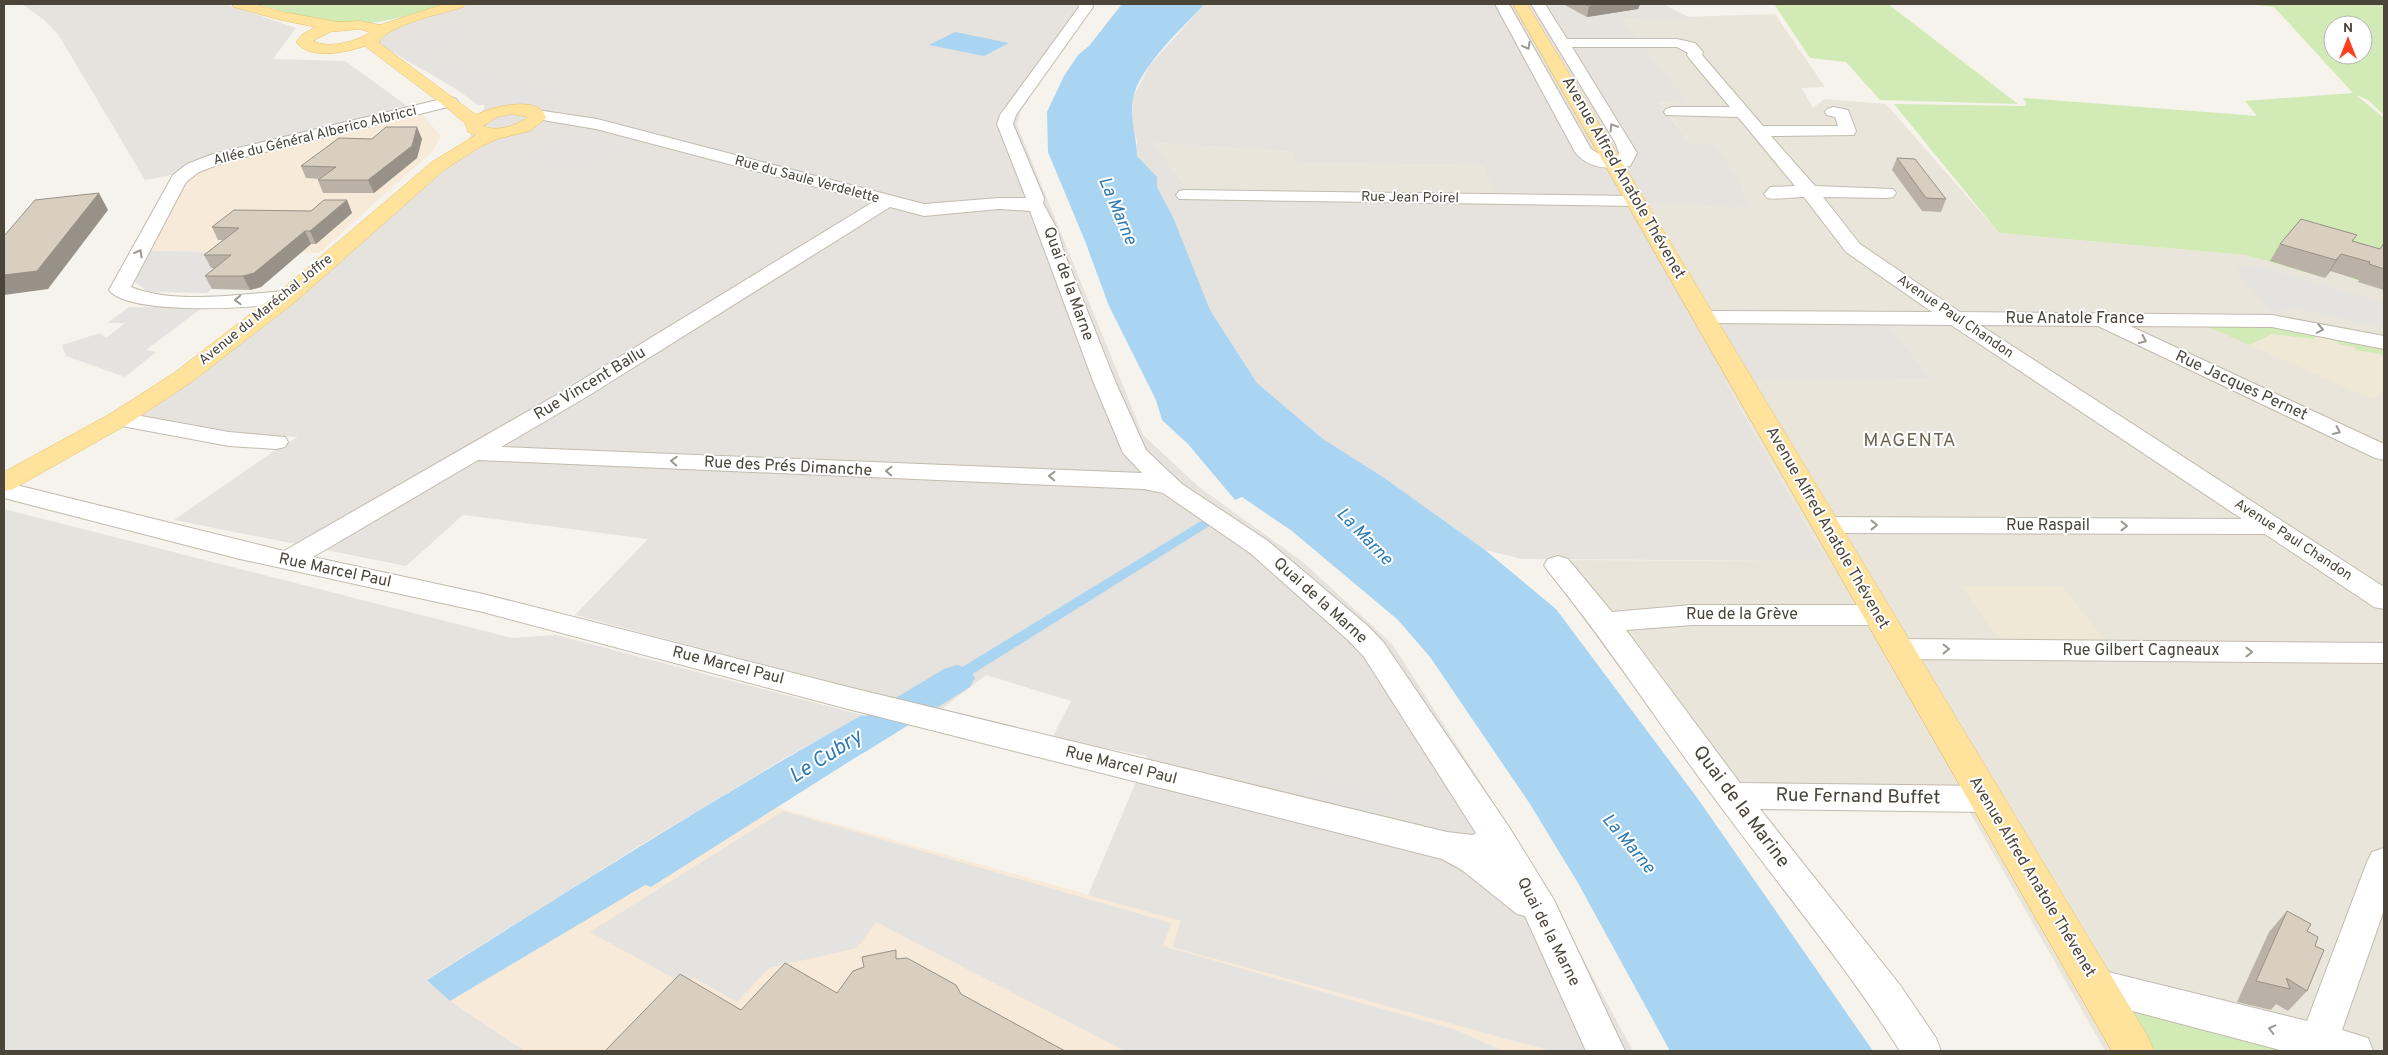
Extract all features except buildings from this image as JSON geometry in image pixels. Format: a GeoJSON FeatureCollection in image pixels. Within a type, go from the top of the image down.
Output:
{"type":"FeatureCollection","features":[{"type":"Feature","properties":{"kind":"main road"},"geometry":{"type":"LineString","coordinates":[[239,4],[281,16],[319,24],[342,26],[360,25],[436,10]]}},
{"type":"Feature","properties":{"kind":"main road"},"geometry":{"type":"LineString","coordinates":[[338,47],[376,35],[393,24],[458,4]]}},
{"type":"Feature","properties":{"kind":"main road","name":"Avenue Alfred Anatole Thévenet"},"geometry":{"type":"LineString","coordinates":[[1520,4],[2134,1051]]}},
{"type":"Feature","properties":{"kind":"main road"},"geometry":{"type":"LineString","coordinates":[[281,16],[306,28],[312,34]]}},
{"type":"Feature","properties":{"kind":"main road"},"geometry":{"type":"LineString","coordinates":[[360,25],[374,27],[376,35],[371,44],[375,49],[452,103],[482,132],[498,132],[532,120],[532,111],[518,109],[501,111],[473,110],[452,103]]}},
{"type":"Feature","properties":{"kind":"main road"},"geometry":{"type":"LineString","coordinates":[[342,26],[312,34],[304,42],[307,45],[338,47],[368,53],[410,73]]}},
{"type":"Feature","properties":{"kind":"main road"},"geometry":{"type":"LineString","coordinates":[[474,125],[484,116],[501,111]]}},
{"type":"Feature","properties":{"kind":"main road","name":"Avenue du Maréchal Joffre"},"geometry":{"type":"LineString","coordinates":[[4,483],[119,418],[182,378],[287,297],[469,138],[474,125]]}},
{"type":"Feature","properties":{"kind":"main road","name":"Avenue du Maréchal Joffre"},"geometry":{"type":"LineString","coordinates":[[438,166],[472,144],[498,132]]}},
{"type":"Feature","properties":{"kind":"main road","name":"Avenue du Maréchal Joffre"},"geometry":{"type":"LineString","coordinates":[[4,474],[82,439]]}},
{"type":"Feature","properties":{"kind":"street","name":"Quai de la Marne"},"geometry":{"type":"LineString","coordinates":[[1085,4],[1086,7],[1008,115],[1005,124],[1035,198],[1034,205],[1041,209],[1054,252],[1124,432],[1135,453],[1173,489],[1259,547],[1358,633],[1378,657],[1497,838],[1541,911],[1606,1051]]}},
{"type":"Feature","properties":{"kind":"street"},"geometry":{"type":"LineString","coordinates":[[1502,4],[1584,152],[1592,158],[1615,164],[1624,162],[1628,153],[1538,4]]}},
{"type":"Feature","properties":{"kind":"street","name":"Avenue Paul Chandon"},"geometry":{"type":"LineString","coordinates":[[1562,43],[1676,43],[1690,46],[1696,50],[1694,55],[1810,192],[1853,248],[2270,525],[2384,598]]}},
{"type":"Feature","properties":{"kind":"street","name":"Allée du Général Alberico Albricci"},"geometry":{"type":"LineString","coordinates":[[287,297],[204,301],[150,300],[129,296],[119,290],[179,179],[193,168],[236,153],[452,103]]}},
{"type":"Feature","properties":{"kind":"street"},"geometry":{"type":"LineString","coordinates":[[1672,112],[1742,112]]}},
{"type":"Feature","properties":{"kind":"street"},"geometry":{"type":"LineString","coordinates":[[1758,131],[1848,131],[1842,113],[1833,112]]}},
{"type":"Feature","properties":{"kind":"street","name":"Rue du Saule Verdelette"},"geometry":{"type":"LineString","coordinates":[[532,120],[583,122],[887,201],[933,210],[1017,203],[1034,205]]}},
{"type":"Feature","properties":{"kind":"street"},"geometry":{"type":"LineString","coordinates":[[1773,194],[1776,191],[1887,194]]}},
{"type":"Feature","properties":{"kind":"street","name":"Rue Jean Poirel"},"geometry":{"type":"LineString","coordinates":[[1185,195],[1636,201]]}},
{"type":"Feature","properties":{"kind":"street","name":"Rue Vincent Ballu"},"geometry":{"type":"LineString","coordinates":[[288,560],[476,453],[580,391],[887,201]]}},
{"type":"Feature","properties":{"kind":"street","name":"Rue Anatole France"},"geometry":{"type":"LineString","coordinates":[[1704,317],[2272,321],[2384,342]]}},
{"type":"Feature","properties":{"kind":"street","name":"Rue Jacques Pernet"},"geometry":{"type":"LineString","coordinates":[[2098,319],[2384,453]]}},
{"type":"Feature","properties":{"kind":"street"},"geometry":{"type":"LineString","coordinates":[[119,418],[229,440],[276,442]]}},
{"type":"Feature","properties":{"kind":"street","name":"Rue des Prés Dimanche"},"geometry":{"type":"LineString","coordinates":[[476,453],[1100,478],[1146,481],[1173,489]]}},
{"type":"Feature","properties":{"kind":"street"},"geometry":{"type":"LineString","coordinates":[[1100,478],[1120,468],[1135,453]]}},
{"type":"Feature","properties":{"kind":"street","name":"Rue Marcel Paul"},"geometry":{"type":"LineString","coordinates":[[4,490],[131,523],[483,603],[873,704],[1451,847],[1478,850],[1497,838]]}},
{"type":"Feature","properties":{"kind":"street","name":"Rue Raspail"},"geometry":{"type":"LineString","coordinates":[[1825,525],[2259,527],[2270,525]]}},
{"type":"Feature","properties":{"kind":"street","name":"Quai de la Marine"},"geometry":{"type":"LineString","coordinates":[[1558,565],[1605,622],[1731,796],[1887,997],[1922,1051]]}},
{"type":"Feature","properties":{"kind":"street","name":"Rue de la Grève"},"geometry":{"type":"LineString","coordinates":[[1605,622],[1692,615],[1878,615]]}},
{"type":"Feature","properties":{"kind":"street","name":"Rue Gilbert Cagneaux"},"geometry":{"type":"LineString","coordinates":[[1898,649],[2384,653]]}},
{"type":"Feature","properties":{"kind":"street","name":"Rue Fernand Buffet"},"geometry":{"type":"LineString","coordinates":[[1731,796],[1986,799]]}},
{"type":"Feature","properties":{"kind":"street","name":"Rue Marcel Paul"},"geometry":{"type":"LineString","coordinates":[[1451,847],[1474,860],[1541,911]]}},
{"type":"Feature","properties":{"kind":"street"},"geometry":{"type":"LineString","coordinates":[[2096,986],[2330,1048],[2384,862]]}},
{"type":"Feature","properties":{"kind":"shaded area"},"geometry":{"type":"Polygon","coordinates":[[[22,4],[226,4],[296,28],[273,59],[345,61],[410,108],[177,174],[145,180],[58,34],[44,20],[22,4]]]}},
{"type":"Feature","properties":{"kind":"shaded area"},"geometry":{"type":"Polygon","coordinates":[[[469,4],[1093,4],[1021,110],[1017,125],[1143,435],[1199,487],[1303,562],[1392,644],[1523,848],[1633,1051],[1551,1051],[1172,947],[1181,921],[1088,895],[1147,756],[1052,738],[1071,701],[986,675],[939,711],[575,615],[648,539],[463,515],[406,566],[174,520],[277,449],[298,437],[236,433],[141,415],[312,285],[460,157],[485,106],[377,43],[384,32],[469,4]]]}},
{"type":"Feature","properties":{"kind":"shaded area"},"geometry":{"type":"Polygon","coordinates":[[[1203,4],[1663,4],[1690,18],[1622,19],[1686,101],[1660,102],[1690,144],[1715,145],[1741,184],[1749,208],[1647,203],[1630,198],[1497,197],[1483,165],[1294,163],[1294,152],[1155,143],[1193,198],[1629,203],[1696,321],[1884,320],[1931,378],[1724,379],[1827,561],[1522,559],[1485,550],[1383,477],[1323,439],[1257,383],[1210,310],[1173,217],[1157,187],[1157,177],[1137,156],[1137,140],[1131,124],[1133,97],[1150,65],[1203,4]]]}},
{"type":"Feature","properties":{"kind":"shaded area"},"geometry":{"type":"Polygon","coordinates":[[[1775,14],[1825,87],[1802,88],[1813,108],[1824,99],[1886,104],[1999,233],[2246,255],[2325,278],[2330,271],[2384,290],[2384,1051],[2105,1051],[1968,809],[1733,805],[1545,560],[1827,561],[1724,378],[1931,378],[1884,320],[1696,321],[1193,198],[1155,143],[1295,152],[1294,163],[1484,165],[1630,198],[1748,208],[1741,184],[1690,144],[1660,101],[1685,101],[1621,19],[1775,14]]]}},
{"type":"Feature","properties":{"kind":"shaded area"},"geometry":{"type":"Polygon","coordinates":[[[453,24],[458,25],[455,30],[461,33],[458,35],[467,37],[424,52],[419,51],[428,47],[404,41],[453,24]]]}},
{"type":"Feature","properties":{"kind":"shaded area"},"geometry":{"type":"Polygon","coordinates":[[[430,60],[554,92],[551,96],[534,103],[478,105],[421,63],[430,60]]]}},
{"type":"Feature","properties":{"kind":"shaded area"},"geometry":{"type":"Polygon","coordinates":[[[420,112],[441,136],[432,152],[319,253],[149,251],[187,176],[202,166],[420,112]]]}},
{"type":"Feature","properties":{"kind":"shaded area"},"geometry":{"type":"Polygon","coordinates":[[[588,133],[619,141],[610,146],[621,149],[572,171],[530,159],[588,133]]]}},
{"type":"Feature","properties":{"kind":"shaded area"},"geometry":{"type":"Polygon","coordinates":[[[149,251],[231,252],[237,269],[207,293],[148,292],[135,282],[149,251]]]}},
{"type":"Feature","properties":{"kind":"shaded area"},"geometry":{"type":"Polygon","coordinates":[[[2245,265],[2259,266],[2384,303],[2384,328],[2298,309],[2286,309],[2276,314],[2237,273],[2238,268],[2245,265]]]}},
{"type":"Feature","properties":{"kind":"shaded area"},"geometry":{"type":"Polygon","coordinates":[[[129,307],[203,307],[146,350],[156,352],[125,377],[66,356],[62,345],[100,333],[106,338],[125,323],[107,323],[129,307]]]}},
{"type":"Feature","properties":{"kind":"shaded area"},"geometry":{"type":"Polygon","coordinates":[[[2272,334],[2314,339],[2314,336],[2337,341],[2338,344],[2355,347],[2356,350],[2384,355],[2384,389],[2372,399],[2249,345],[2272,334]]]}},
{"type":"Feature","properties":{"kind":"shaded area"},"geometry":{"type":"Polygon","coordinates":[[[4,509],[512,638],[556,635],[862,715],[780,761],[639,846],[427,979],[450,1001],[525,1051],[4,1051],[4,509]]]}},
{"type":"Feature","properties":{"kind":"shaded area"},"geometry":{"type":"Polygon","coordinates":[[[1962,586],[2062,586],[2106,642],[2001,642],[1962,586]]]}},
{"type":"Feature","properties":{"kind":"shaded area"},"geometry":{"type":"Polygon","coordinates":[[[1316,780],[1394,801],[1377,817],[1302,796],[1316,780]]]}},
{"type":"Feature","properties":{"kind":"shaded area"},"geometry":{"type":"Polygon","coordinates":[[[775,807],[1182,921],[1172,947],[1551,1051],[525,1051],[450,1001],[645,884],[651,887],[775,807]]]}},
{"type":"Feature","properties":{"kind":"shaded area"},"geometry":{"type":"Polygon","coordinates":[[[783,811],[1171,923],[1163,946],[1456,1030],[1503,1051],[1125,1051],[876,922],[857,948],[769,968],[737,1002],[693,977],[686,985],[590,932],[783,811]]]}},
{"type":"Feature","properties":{"kind":"green space"},"geometry":{"type":"Polygon","coordinates":[[[258,4],[449,4],[419,13],[372,23],[340,25],[316,21],[258,4]]]}},
{"type":"Feature","properties":{"kind":"green space"},"geometry":{"type":"Polygon","coordinates":[[[1774,4],[1888,4],[2018,104],[1880,100],[1846,62],[1810,58],[1774,4]]]}},
{"type":"Feature","properties":{"kind":"green space"},"geometry":{"type":"Polygon","coordinates":[[[2247,4],[2384,4],[2384,115],[2368,100],[2356,95],[2384,118],[2384,290],[2331,271],[2325,278],[2246,255],[1999,233],[1894,104],[2025,106],[2026,102],[2023,99],[2025,98],[2257,116],[2245,101],[2353,93],[2327,65],[2373,65],[2373,15],[2323,15],[2323,60],[2274,7],[2247,4]]]}},
{"type":"Feature","properties":{"kind":"green space"},"geometry":{"type":"Polygon","coordinates":[[[2204,325],[2278,327],[2384,347],[2384,355],[2356,350],[2355,347],[2338,344],[2337,341],[2315,336],[2315,339],[2272,334],[2249,345],[2204,325]]]}},
{"type":"Feature","properties":{"kind":"green space"},"geometry":{"type":"Polygon","coordinates":[[[2127,1002],[2273,1044],[2282,1051],[2150,1051],[2125,1011],[2127,1002]]]}},
{"type":"Feature","properties":{"kind":"water","name":"La Marne"},"geometry":{"type":"Polygon","coordinates":[[[1122,4],[1203,4],[1161,50],[1137,87],[1133,99],[1132,114],[1137,156],[1157,177],[1157,187],[1173,217],[1210,310],[1257,383],[1323,439],[1383,477],[1485,550],[1556,609],[1698,799],[1873,1051],[1670,1051],[1578,883],[1530,804],[1430,657],[1398,620],[1292,531],[1242,497],[1235,500],[1188,444],[1162,420],[1156,400],[1109,306],[1085,241],[1048,152],[1047,112],[1064,76],[1078,55],[1089,46],[1122,4]]]}},
{"type":"Feature","properties":{"kind":"water"},"geometry":{"type":"Polygon","coordinates":[[[955,32],[1009,43],[984,56],[929,45],[955,32]]]}},
{"type":"Feature","properties":{"kind":"water"},"geometry":{"type":"Polygon","coordinates":[[[1206,518],[1214,523],[926,703],[910,699],[1206,518]]]}},
{"type":"Feature","properties":{"kind":"water"},"geometry":{"type":"Polygon","coordinates":[[[862,715],[907,725],[651,887],[645,885],[450,1001],[427,980],[697,811],[862,715]]]}},
{"type":"Feature","properties":{"kind":"waterway","name":"Le Cubry"},"geometry":{"type":"LineString","coordinates":[[852,742],[957,678]]}},
{"type":"Feature","properties":{"kind":"district","name":"MAGENTA"},"geometry":{"type":"Point","coordinates":[1910,441]}}]}
